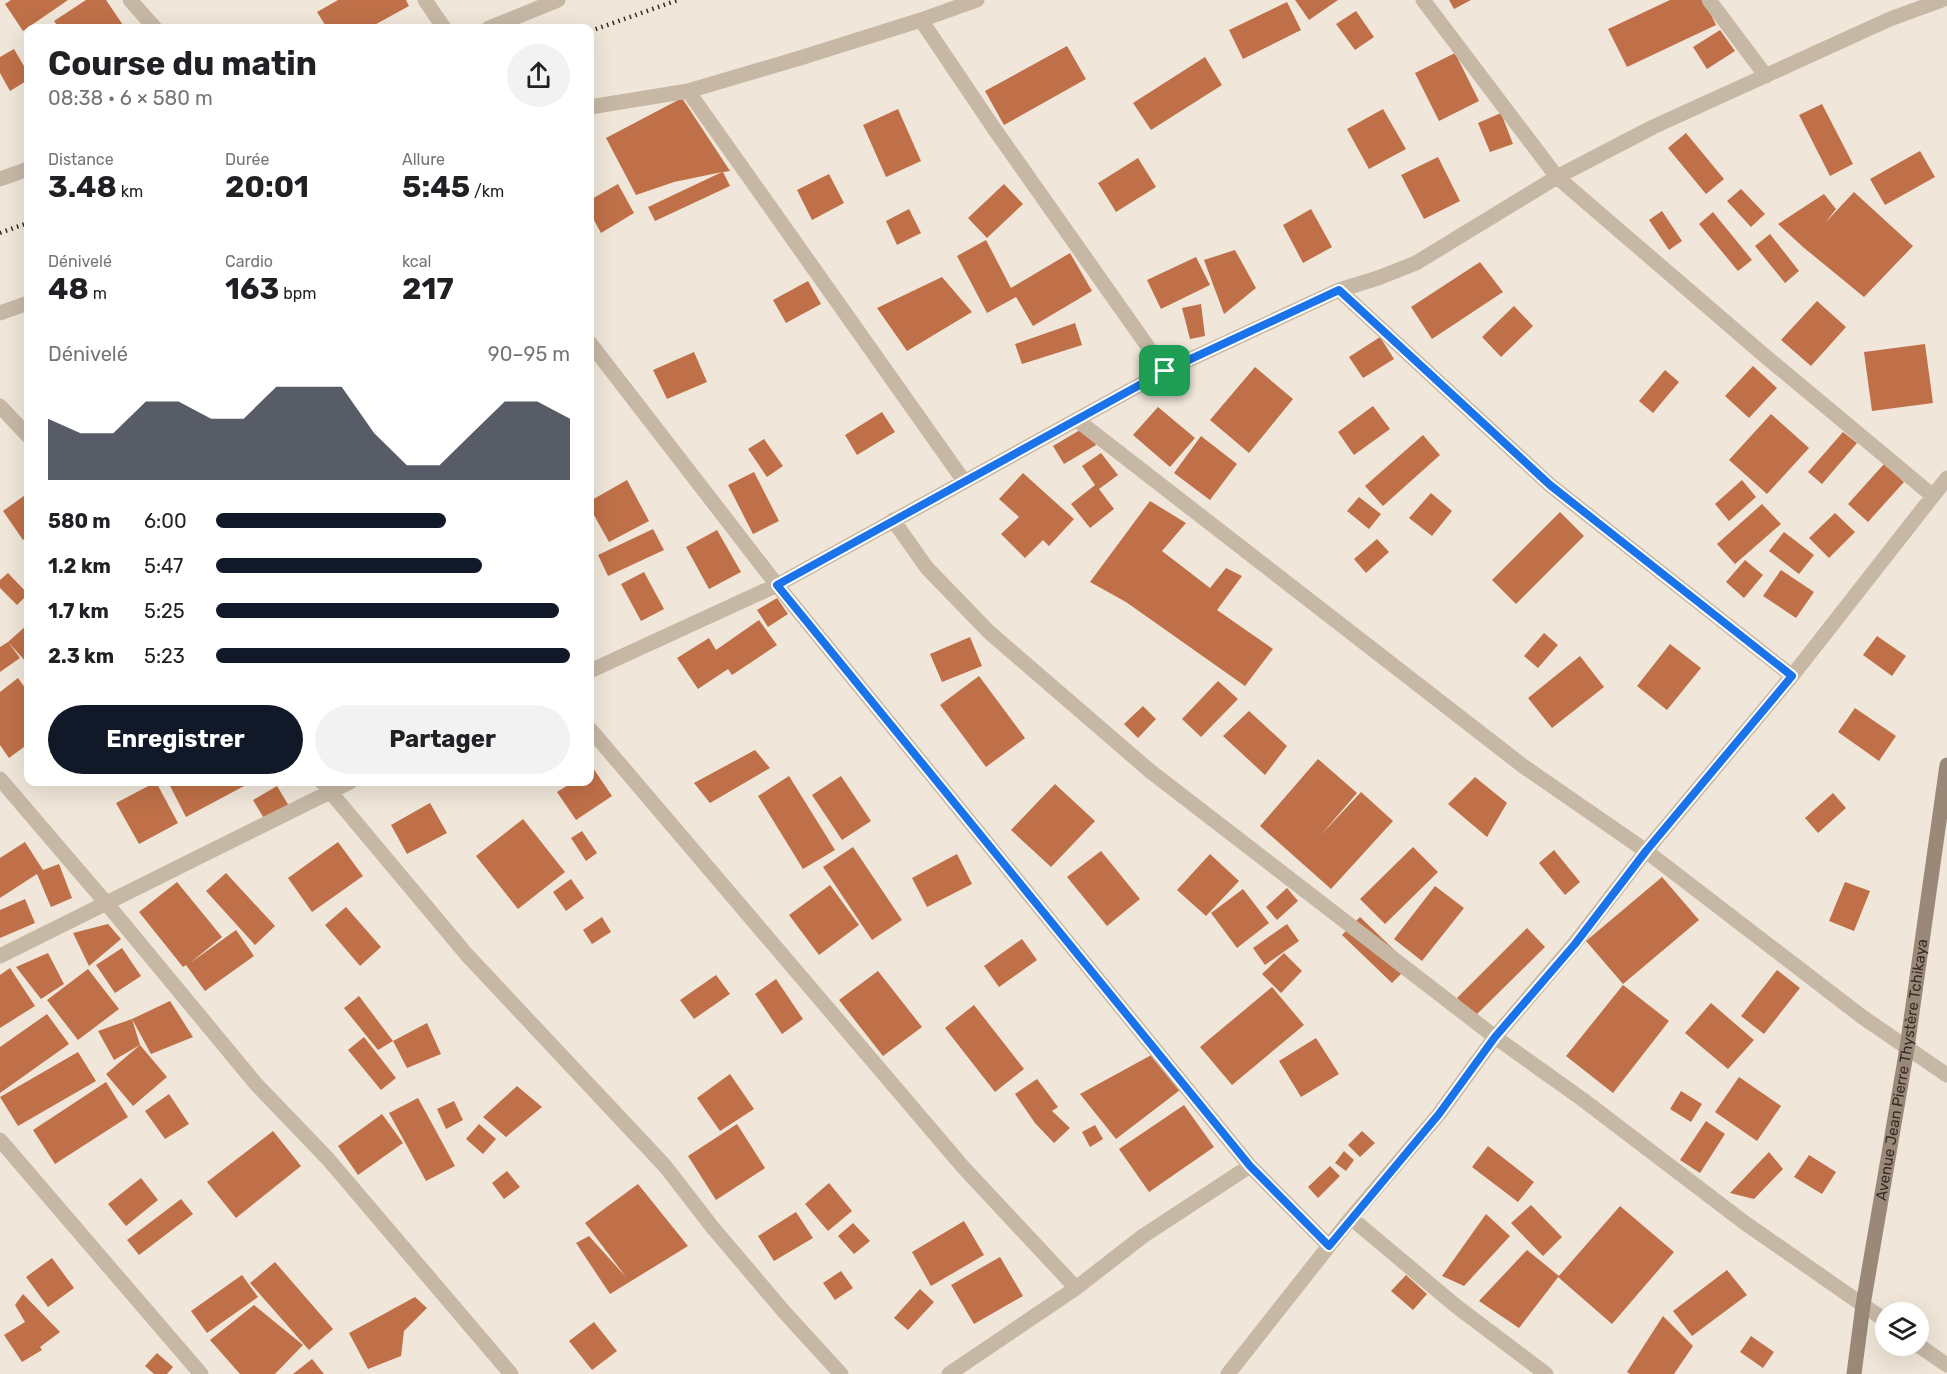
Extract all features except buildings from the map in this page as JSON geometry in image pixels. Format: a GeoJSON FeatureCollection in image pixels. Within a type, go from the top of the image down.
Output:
{"type":"FeatureCollection","features":[{"type":"Feature","properties":{"kind":"street"},"geometry":{"type":"LineString","coordinates":[[130,0],[151,24]]}},
{"type":"Feature","properties":{"kind":"street"},"geometry":{"type":"LineString","coordinates":[[425,0],[441,24]]}},
{"type":"Feature","properties":{"kind":"street"},"geometry":{"type":"LineString","coordinates":[[499,24],[558,0]]}},
{"type":"Feature","properties":{"kind":"street"},"geometry":{"type":"LineString","coordinates":[[594,106],[688,91],[921,20],[976,0]]}},
{"type":"Feature","properties":{"kind":"street"},"geometry":{"type":"LineString","coordinates":[[1423,0],[1557,177],[1765,356],[1933,496]]}},
{"type":"Feature","properties":{"kind":"street"},"geometry":{"type":"LineString","coordinates":[[1709,0],[1766,76]]}},
{"type":"Feature","properties":{"kind":"street"},"geometry":{"type":"LineString","coordinates":[[594,669],[777,585],[1165,371],[1339,290],[1416,263],[1557,177],[1653,128],[1890,19],[1942,0]]}},
{"type":"Feature","properties":{"kind":"street"},"geometry":{"type":"LineString","coordinates":[[921,20],[999,136],[1165,371]]}},
{"type":"Feature","properties":{"kind":"street"},"geometry":{"type":"LineString","coordinates":[[688,91],[964,481]]}},
{"type":"Feature","properties":{"kind":"street"},"geometry":{"type":"LineString","coordinates":[[0,179],[24,170]]}},
{"type":"Feature","properties":{"kind":"street"},"geometry":{"type":"LineString","coordinates":[[1339,290],[1550,485],[1792,676]]}},
{"type":"Feature","properties":{"kind":"street"},"geometry":{"type":"LineString","coordinates":[[0,313],[24,304]]}},
{"type":"Feature","properties":{"kind":"street"},"geometry":{"type":"LineString","coordinates":[[594,348],[777,585],[1250,1166],[1329,1246]]}},
{"type":"Feature","properties":{"kind":"street"},"geometry":{"type":"LineString","coordinates":[[0,406],[24,432]]}},
{"type":"Feature","properties":{"kind":"street"},"geometry":{"type":"LineString","coordinates":[[1077,420],[1523,766],[1646,851],[1862,1016],[1947,1075]]}},
{"type":"Feature","properties":{"kind":"street"},"geometry":{"type":"LineString","coordinates":[[1228,1374],[1351,1218],[1439,1114],[1495,1037],[1575,944],[1646,851],[1792,676],[1947,478]]}},
{"type":"Feature","properties":{"kind":"street"},"geometry":{"type":"LineString","coordinates":[[893,520],[927,568],[989,632],[1150,771],[1495,1037],[1582,1099],[1745,1222],[1875,1313]]}},
{"type":"Feature","properties":{"kind":"street"},"geometry":{"type":"LineString","coordinates":[[594,734],[948,1149],[1076,1288]]}},
{"type":"Feature","properties":{"kind":"street","name":"Avenue Jean Pierre Thystère Tchikaya"},"geometry":{"type":"LineString","coordinates":[[1854,1374],[1863,1305],[1907,1048],[1947,765]]}},
{"type":"Feature","properties":{"kind":"street"},"geometry":{"type":"LineString","coordinates":[[0,779],[256,1084],[328,1159],[511,1374]]}},
{"type":"Feature","properties":{"kind":"street"},"geometry":{"type":"LineString","coordinates":[[0,956],[107,904],[326,786],[467,955],[666,1166],[713,1228],[840,1374]]}},
{"type":"Feature","properties":{"kind":"street"},"geometry":{"type":"LineString","coordinates":[[0,1140],[201,1374]]}},
{"type":"Feature","properties":{"kind":"street"},"geometry":{"type":"LineString","coordinates":[[949,1374],[1076,1288],[1143,1236],[1250,1166]]}},
{"type":"Feature","properties":{"kind":"street"},"geometry":{"type":"LineString","coordinates":[[1351,1218],[1456,1306],[1546,1374]]}},
{"type":"Feature","properties":{"kind":"street"},"geometry":{"type":"LineString","coordinates":[[1929,1353],[1947,1365]]}},
{"type":"Feature","properties":{"kind":"railway"},"geometry":{"type":"LineString","coordinates":[[594,30],[678,0]]}},
{"type":"Feature","properties":{"kind":"railway"},"geometry":{"type":"LineString","coordinates":[[0,233],[24,224]]}},
{"type":"Feature","properties":{"kind":"route"},"geometry":{"type":"LineString","coordinates":[[1339,290],[1550,485],[1792,676],[1646,851],[1575,944],[1495,1037],[1439,1114],[1329,1246],[1250,1166],[777,585],[1165,371],[1339,290]]}}]}
